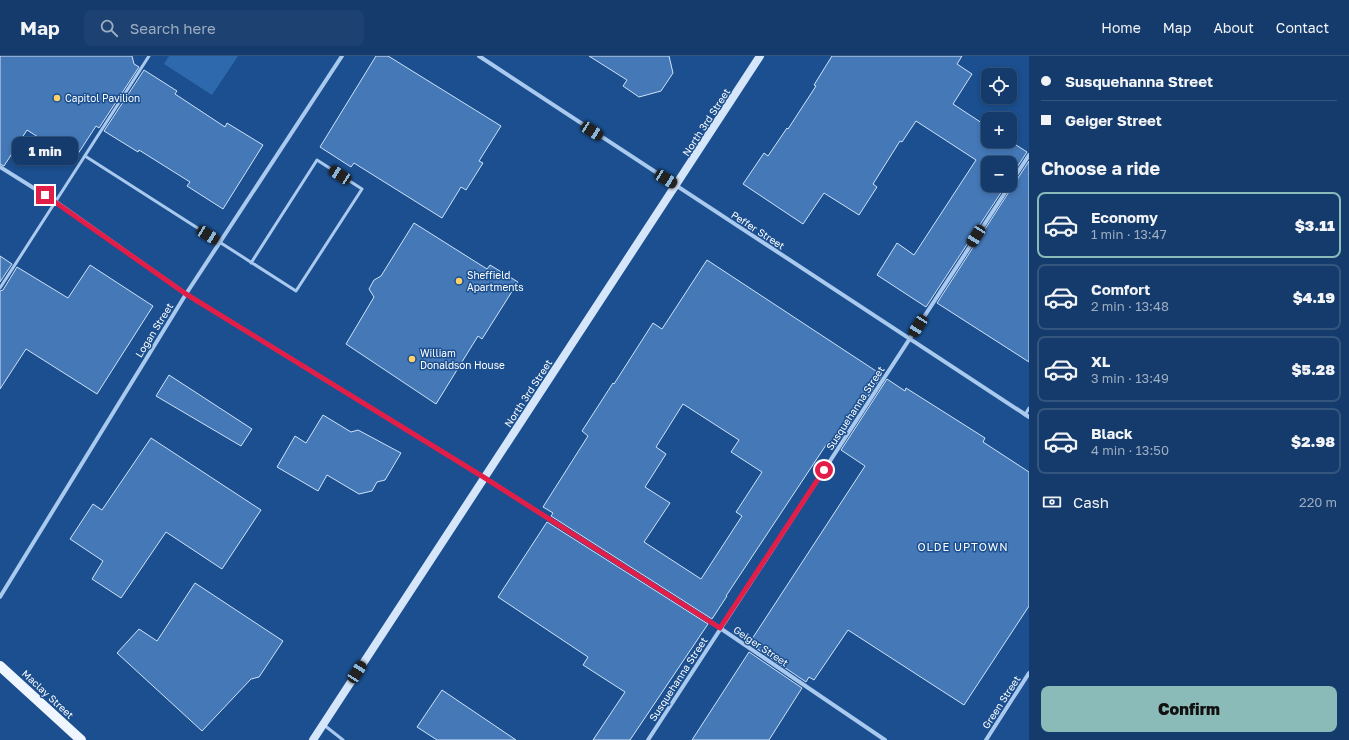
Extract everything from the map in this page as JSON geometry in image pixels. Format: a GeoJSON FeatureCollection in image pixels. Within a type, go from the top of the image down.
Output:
{"type":"FeatureCollection","features":[{"type":"Feature","properties":{"kind":"main road","name":"North 3rd Street"},"geometry":{"type":"LineString","coordinates":[[313,740],[322,724],[485,478],[760,56]]}},
{"type":"Feature","properties":{"kind":"main road","name":"Maclay Street"},"geometry":{"type":"LineString","coordinates":[[0,666],[81,740]]}},
{"type":"Feature","properties":{"kind":"street","name":"Logan Street"},"geometry":{"type":"LineString","coordinates":[[0,597],[186,294],[342,56]]}},
{"type":"Feature","properties":{"kind":"street","name":"Peffer Street"},"geometry":{"type":"LineString","coordinates":[[478,56],[1029,418]]}},
{"type":"Feature","properties":{"kind":"street","name":"Susquehanna Street"},"geometry":{"type":"LineString","coordinates":[[1017,174],[1029,155]]}},
{"type":"Feature","properties":{"kind":"street","name":"Geiger Street"},"geometry":{"type":"LineString","coordinates":[[0,167],[56,202],[186,294],[485,478],[720,628],[885,740]]}},
{"type":"Feature","properties":{"kind":"street","name":"Susquehanna Street"},"geometry":{"type":"LineString","coordinates":[[648,740],[1005,192]]}},
{"type":"Feature","properties":{"kind":"street","name":"Green Street"},"geometry":{"type":"LineString","coordinates":[[986,740],[1029,673]]}},
{"type":"Feature","properties":{"kind":"lane"},"geometry":{"type":"LineString","coordinates":[[0,288],[149,56]]}},
{"type":"Feature","properties":{"kind":"lane"},"geometry":{"type":"LineString","coordinates":[[85,156],[251,263],[296,291],[362,189],[318,160],[251,263]]}},
{"type":"Feature","properties":{"kind":"lane"},"geometry":{"type":"LineString","coordinates":[[1025,415],[1029,408]]}},
{"type":"Feature","properties":{"kind":"lane"},"geometry":{"type":"LineString","coordinates":[[322,724],[343,740]]}},
{"type":"Feature","properties":{"kind":"shaded area"},"geometry":{"type":"Polygon","coordinates":[[[169,56],[238,56],[212,95],[164,64],[169,56]]]}},
{"type":"Feature","properties":{"kind":"building","name":"Capitol Pavilion"},"geometry":{"type":"Polygon","coordinates":[[[0,56],[132,56],[134,64],[139,67],[99,128],[96,126],[74,160],[27,130],[4,166],[0,164],[0,56]]]}},
{"type":"Feature","properties":{"kind":"building"},"geometry":{"type":"Polygon","coordinates":[[[376,56],[388,56],[501,126],[479,161],[483,163],[466,190],[461,187],[442,218],[354,163],[351,167],[320,147],[376,56]]]}},
{"type":"Feature","properties":{"kind":"building"},"geometry":{"type":"Polygon","coordinates":[[[589,56],[669,56],[673,73],[661,91],[639,97],[623,86],[627,80],[589,56]]]}},
{"type":"Feature","properties":{"kind":"building"},"geometry":{"type":"Polygon","coordinates":[[[832,56],[962,56],[957,64],[972,74],[953,104],[981,122],[981,148],[1017,148],[1017,146],[1027,152],[1017,167],[1017,156],[981,156],[981,192],[1001,192],[926,307],[877,275],[897,243],[914,255],[976,160],[916,121],[902,142],[900,141],[873,184],[877,187],[859,215],[824,193],[803,224],[743,184],[764,153],[768,156],[787,128],[788,129],[816,86],[814,85],[832,56]]]}},
{"type":"Feature","properties":{"kind":"building"},"geometry":{"type":"Polygon","coordinates":[[[144,70],[177,91],[175,94],[225,127],[227,123],[263,145],[223,209],[187,186],[190,182],[139,150],[138,152],[104,131],[144,70]]]}},
{"type":"Feature","properties":{"kind":"building"},"geometry":{"type":"Polygon","coordinates":[[[1029,161],[1029,362],[937,303],[1009,192],[1017,192],[1017,180],[1029,161]]]}},
{"type":"Feature","properties":{"kind":"building"},"geometry":{"type":"Polygon","coordinates":[[[414,223],[487,269],[490,265],[518,282],[482,339],[478,336],[436,404],[346,344],[374,297],[369,289],[374,280],[381,276],[414,223]]]}},
{"type":"Feature","properties":{"kind":"building"},"geometry":{"type":"Polygon","coordinates":[[[0,256],[12,264],[0,282],[0,256]]]}},
{"type":"Feature","properties":{"kind":"building"},"geometry":{"type":"Polygon","coordinates":[[[707,260],[882,375],[835,447],[828,442],[712,619],[551,516],[553,513],[543,507],[588,436],[582,431],[653,323],[662,329],[707,260]],[[683,404],[656,447],[666,454],[645,487],[670,503],[644,542],[701,579],[742,516],[736,512],[762,472],[731,452],[739,440],[683,404]]]}},
{"type":"Feature","properties":{"kind":"building"},"geometry":{"type":"Polygon","coordinates":[[[90,265],[153,306],[97,394],[26,349],[0,389],[0,291],[3,290],[17,267],[68,298],[90,265]]]}},
{"type":"Feature","properties":{"kind":"building"},"geometry":{"type":"Polygon","coordinates":[[[169,375],[252,429],[241,446],[156,396],[169,375]]]}},
{"type":"Feature","properties":{"kind":"building"},"geometry":{"type":"Polygon","coordinates":[[[887,379],[905,391],[906,388],[985,438],[983,442],[1029,472],[1029,606],[964,705],[848,630],[814,680],[809,677],[806,682],[753,646],[756,641],[752,639],[865,466],[841,450],[887,379]]]}},
{"type":"Feature","properties":{"kind":"building"},"geometry":{"type":"Polygon","coordinates":[[[323,415],[351,432],[358,430],[401,453],[385,480],[377,482],[372,491],[359,494],[327,475],[318,491],[277,467],[295,436],[306,443],[323,415]]]}},
{"type":"Feature","properties":{"kind":"building"},"geometry":{"type":"Polygon","coordinates":[[[151,438],[261,510],[222,569],[166,532],[121,598],[92,579],[103,561],[70,539],[93,504],[102,510],[151,438]]]}},
{"type":"Feature","properties":{"kind":"building"},"geometry":{"type":"Polygon","coordinates":[[[547,522],[708,624],[630,740],[593,740],[625,692],[583,665],[588,657],[498,597],[547,522]]]}},
{"type":"Feature","properties":{"kind":"building"},"geometry":{"type":"Polygon","coordinates":[[[195,583],[283,641],[259,677],[251,679],[202,731],[117,653],[139,629],[157,641],[195,583]]]}},
{"type":"Feature","properties":{"kind":"building"},"geometry":{"type":"Polygon","coordinates":[[[749,652],[802,688],[769,740],[692,740],[749,652]]]}},
{"type":"Feature","properties":{"kind":"building"},"geometry":{"type":"Polygon","coordinates":[[[442,690],[516,740],[437,740],[417,727],[442,690]]]}},
{"type":"Feature","properties":{"kind":"place","name":"Capitol Pavilion"},"geometry":{"type":"Point","coordinates":[57,98]}},
{"type":"Feature","properties":{"kind":"place","name":"Sheffield Apartments"},"geometry":{"type":"Point","coordinates":[459,281]}},
{"type":"Feature","properties":{"kind":"place","name":"William Donaldson House"},"geometry":{"type":"Point","coordinates":[412,359]}},
{"type":"Feature","properties":{"kind":"district","name":"OLDE UPTOWN"},"geometry":{"type":"Point","coordinates":[963,546]}},
{"type":"Feature","properties":{"kind":"route"},"geometry":{"type":"LineString","coordinates":[[45,195],[186,294],[485,478],[720,628],[824,470]]}}]}
